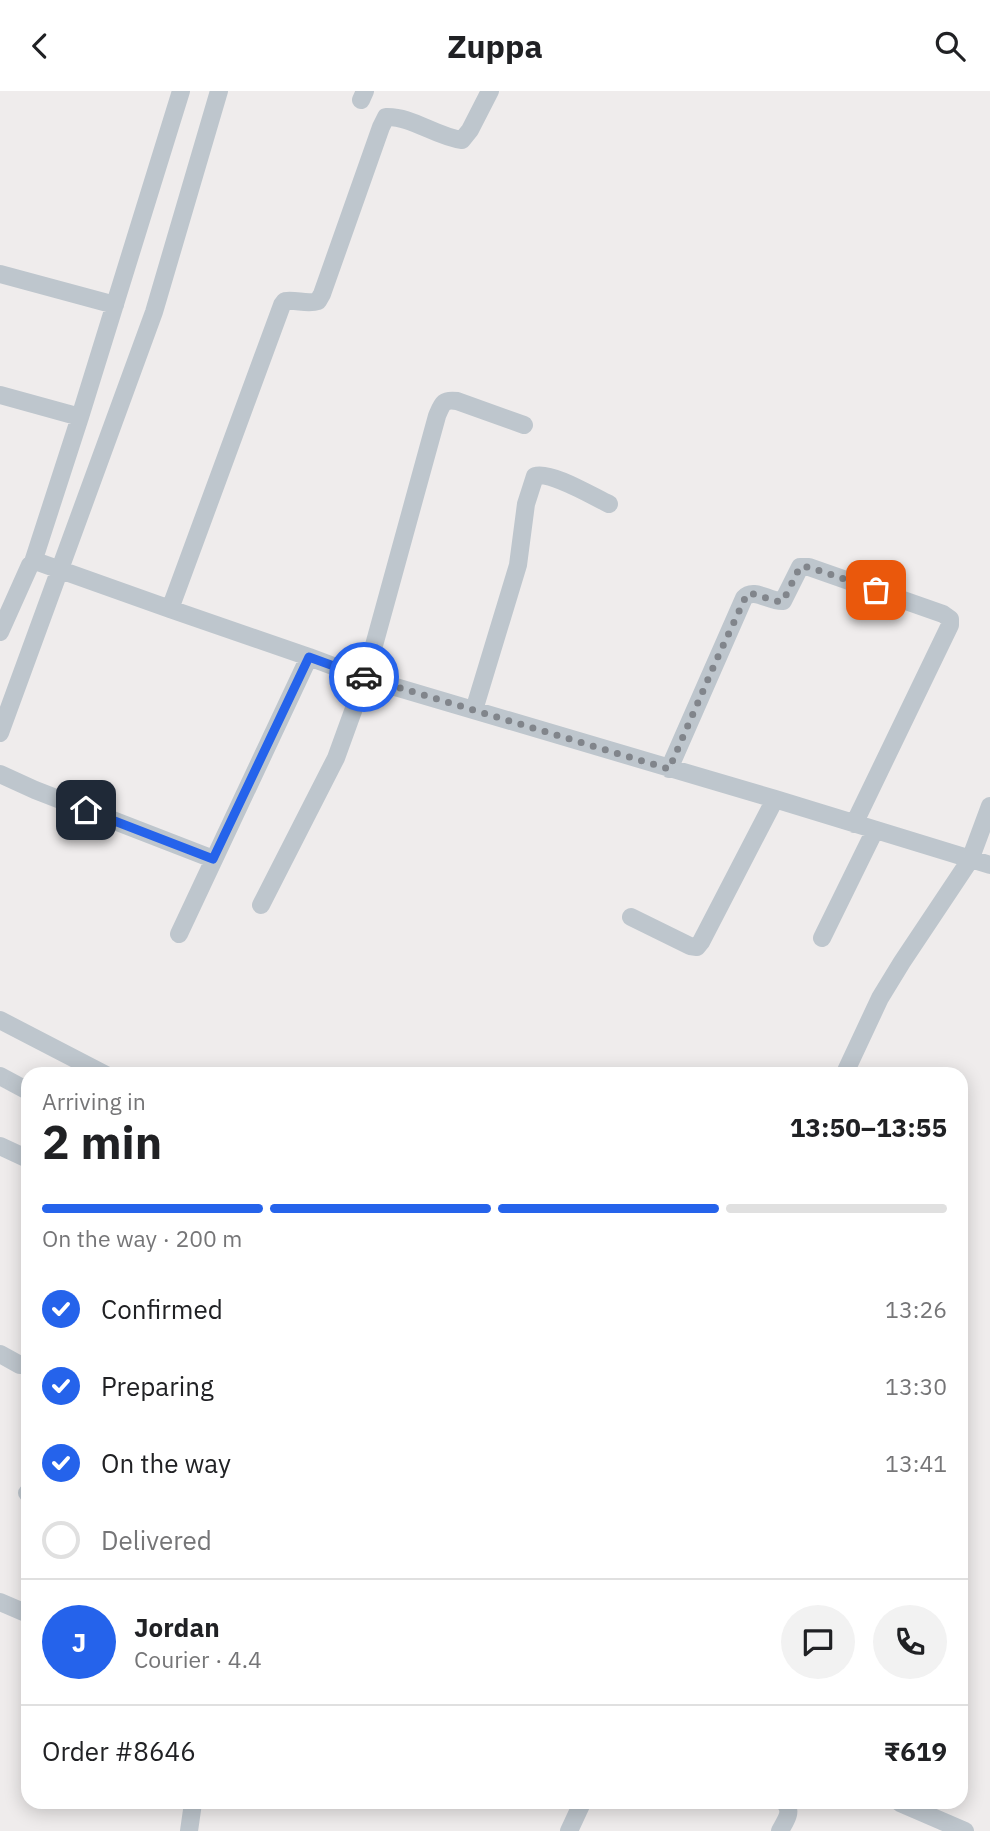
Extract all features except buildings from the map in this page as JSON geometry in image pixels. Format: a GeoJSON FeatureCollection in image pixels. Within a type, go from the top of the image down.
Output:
{"type":"FeatureCollection","features":[{"type":"Feature","properties":{"kind":"street"},"geometry":{"type":"LineString","coordinates":[[0,733],[45,565],[80,417],[181,91]]}},
{"type":"Feature","properties":{"kind":"street"},"geometry":{"type":"LineString","coordinates":[[0,632],[45,565],[154,312],[219,91]]}},
{"type":"Feature","properties":{"kind":"street"},"geometry":{"type":"LineString","coordinates":[[170,610],[282,305],[285,301],[292,300],[312,303],[318,301],[322,295],[386,117],[396,117],[462,140],[470,130],[489,91]]}},
{"type":"Feature","properties":{"kind":"street"},"geometry":{"type":"LineString","coordinates":[[0,274],[115,305]]}},
{"type":"Feature","properties":{"kind":"street"},"geometry":{"type":"LineString","coordinates":[[0,395],[80,417]]}},
{"type":"Feature","properties":{"kind":"street"},"geometry":{"type":"LineString","coordinates":[[261,905],[336,758],[365,678],[436,416],[442,404],[449,400],[457,401],[524,425]]}},
{"type":"Feature","properties":{"kind":"street"},"geometry":{"type":"LineString","coordinates":[[474,710],[518,565],[526,504],[535,476],[543,473],[554,477],[609,504]]}},
{"type":"Feature","properties":{"kind":"street"},"geometry":{"type":"LineString","coordinates":[[45,565],[365,678],[990,865]]}},
{"type":"Feature","properties":{"kind":"street"},"geometry":{"type":"LineString","coordinates":[[669,769],[744,598],[752,593],[774,601],[783,601],[800,567],[809,567],[943,614],[950,619],[950,625],[854,824]]}},
{"type":"Feature","properties":{"kind":"street"},"geometry":{"type":"LineString","coordinates":[[179,934],[309,657]]}},
{"type":"Feature","properties":{"kind":"street"},"geometry":{"type":"LineString","coordinates":[[0,774],[213,859]]}},
{"type":"Feature","properties":{"kind":"street"},"geometry":{"type":"LineString","coordinates":[[631,917],[697,947],[775,799]]}},
{"type":"Feature","properties":{"kind":"street"},"geometry":{"type":"LineString","coordinates":[[848,1067],[880,998],[970,860],[990,806]]}},
{"type":"Feature","properties":{"kind":"street"},"geometry":{"type":"LineString","coordinates":[[822,938],[875,830]]}},
{"type":"Feature","properties":{"kind":"street"},"geometry":{"type":"LineString","coordinates":[[0,1020],[91,1067]]}},
{"type":"Feature","properties":{"kind":"street"},"geometry":{"type":"LineString","coordinates":[[0,1076],[21,1087]]}},
{"type":"Feature","properties":{"kind":"street"},"geometry":{"type":"LineString","coordinates":[[0,1146],[21,1156]]}},
{"type":"Feature","properties":{"kind":"street"},"geometry":{"type":"LineString","coordinates":[[0,1354],[20,1365]]}},
{"type":"Feature","properties":{"kind":"street"},"geometry":{"type":"LineString","coordinates":[[0,1602],[21,1611]]}},
{"type":"Feature","properties":{"kind":"street"},"geometry":{"type":"LineString","coordinates":[[189,1831],[192,1809]]}},
{"type":"Feature","properties":{"kind":"street"},"geometry":{"type":"LineString","coordinates":[[569,1831],[579,1809]]}},
{"type":"Feature","properties":{"kind":"street"},"geometry":{"type":"LineString","coordinates":[[780,1831],[789,1809]]}},
{"type":"Feature","properties":{"kind":"street"},"geometry":{"type":"LineString","coordinates":[[914,1809],[965,1831]]}},
{"type":"Feature","properties":{"kind":"way so far"},"geometry":{"type":"LineString","coordinates":[[364,677],[669,769],[747,594],[783,601],[800,567],[809,567],[876,590]]}},
{"type":"Feature","properties":{"kind":"route"},"geometry":{"type":"LineString","coordinates":[[86,810],[213,859],[309,657],[364,677]]}}]}
